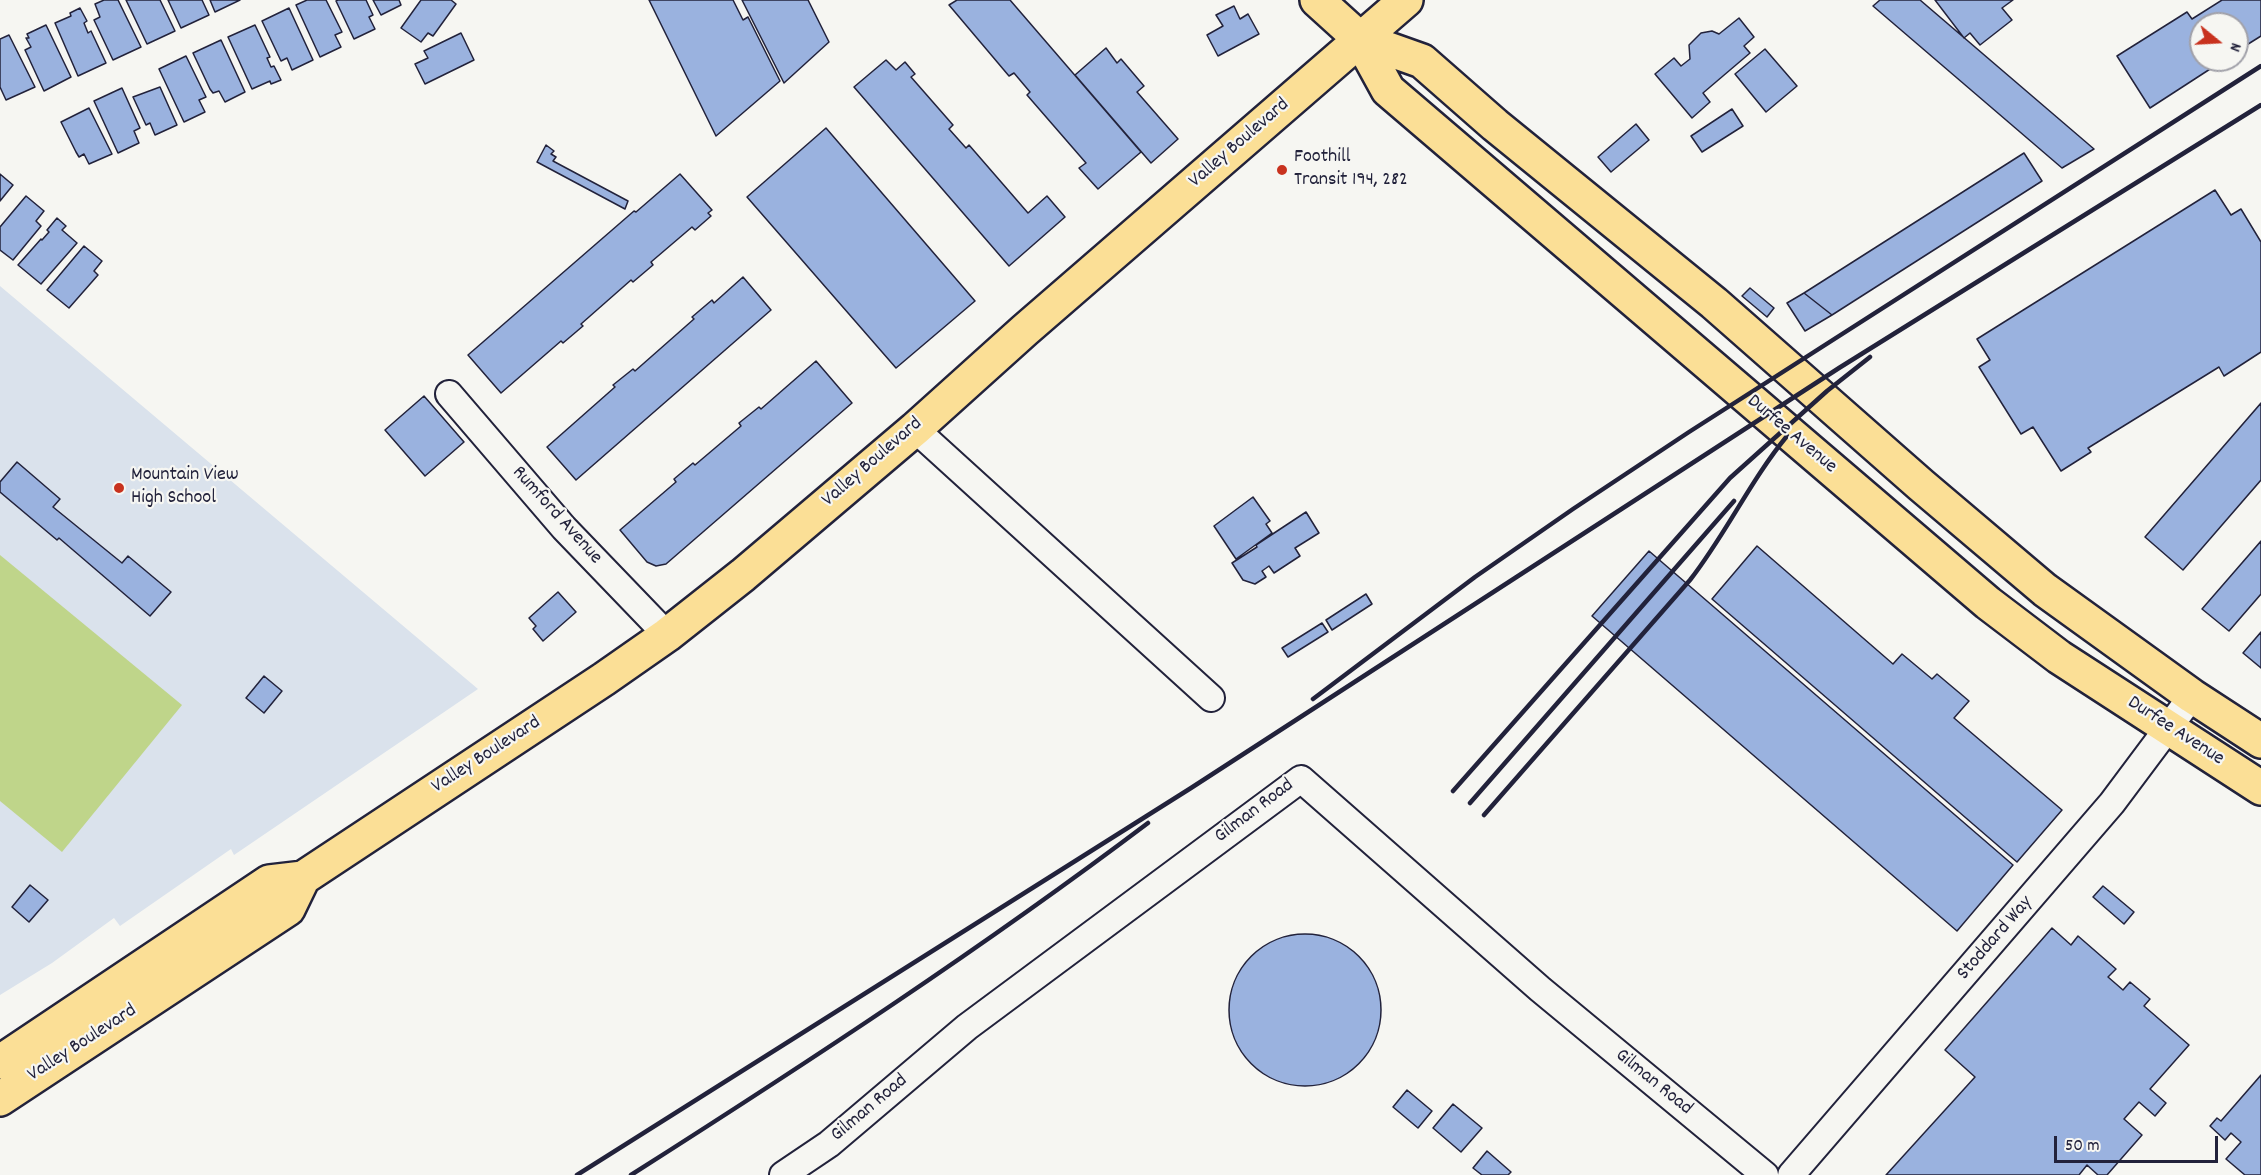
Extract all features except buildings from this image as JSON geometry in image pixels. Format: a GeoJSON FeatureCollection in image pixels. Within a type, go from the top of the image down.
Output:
{"type":"FeatureCollection","features":[{"type":"Feature","properties":{"kind":"main road","name":"Durfee Avenue"},"geometry":{"type":"LineString","coordinates":[[1317,0],[1360,39],[1389,90],[1961,580],[2059,657],[2261,788]]}},
{"type":"Feature","properties":{"kind":"main road","name":"Valley Boulevard"},"geometry":{"type":"LineString","coordinates":[[0,1062],[269,882],[303,878],[667,635],[915,429],[1024,330],[1406,0]]}},
{"type":"Feature","properties":{"kind":"main road","name":"Durfee Avenue"},"geometry":{"type":"LineString","coordinates":[[1360,39],[1422,62],[1495,125],[1714,303],[2045,590],[2192,696],[2261,741]]}},
{"type":"Feature","properties":{"kind":"main road","name":"Valley Boulevard"},"geometry":{"type":"LineString","coordinates":[[0,1099],[288,909],[303,878]]}},
{"type":"Feature","properties":{"kind":"street","name":"Rumford Avenue"},"geometry":{"type":"LineString","coordinates":[[449,394],[564,528],[667,635]]}},
{"type":"Feature","properties":{"kind":"street"},"geometry":{"type":"LineString","coordinates":[[915,429],[1211,698]]}},
{"type":"Feature","properties":{"kind":"street","name":"Stoddard Way"},"geometry":{"type":"LineString","coordinates":[[1791,1175],[2112,803],[2192,696]]}},
{"type":"Feature","properties":{"kind":"street","name":"Gilman Road"},"geometry":{"type":"LineString","coordinates":[[783,1175],[829,1144],[967,1027],[1301,778],[1540,989],[1766,1175]]}},
{"type":"Feature","properties":{"kind":"shaded area","name":"Mountain View High School"},"geometry":{"type":"Polygon","coordinates":[[[0,286],[478,689],[234,855],[231,849],[120,926],[114,918],[52,963],[0,995],[0,286]]]}},
{"type":"Feature","properties":{"kind":"green space"},"geometry":{"type":"Polygon","coordinates":[[[0,555],[182,705],[62,852],[0,801],[0,555]]]}},
{"type":"Feature","properties":{"kind":"railway"},"geometry":{"type":"LineString","coordinates":[[1313,699],[1475,577],[1573,509],[1689,432],[2261,66]]}},
{"type":"Feature","properties":{"kind":"railway"},"geometry":{"type":"LineString","coordinates":[[577,1175],[1191,788],[1839,368],[2261,105]]}},
{"type":"Feature","properties":{"kind":"railway"},"geometry":{"type":"LineString","coordinates":[[1453,791],[1730,478],[1827,391],[1870,357]]}},
{"type":"Feature","properties":{"kind":"railway"},"geometry":{"type":"LineString","coordinates":[[1484,815],[1690,580],[1761,471],[1787,436]]}},
{"type":"Feature","properties":{"kind":"railway"},"geometry":{"type":"LineString","coordinates":[[1470,803],[1734,501]]}},
{"type":"Feature","properties":{"kind":"railway"},"geometry":{"type":"LineString","coordinates":[[631,1175],[893,1004],[1022,915],[1148,823]]}},
{"type":"Feature","properties":{"kind":"place","name":"Foothill Transit 194, 282"},"geometry":{"type":"Point","coordinates":[1282,170]}},
{"type":"Feature","properties":{"kind":"place","name":"Mountain View High School"},"geometry":{"type":"Point","coordinates":[119,488]}}]}
